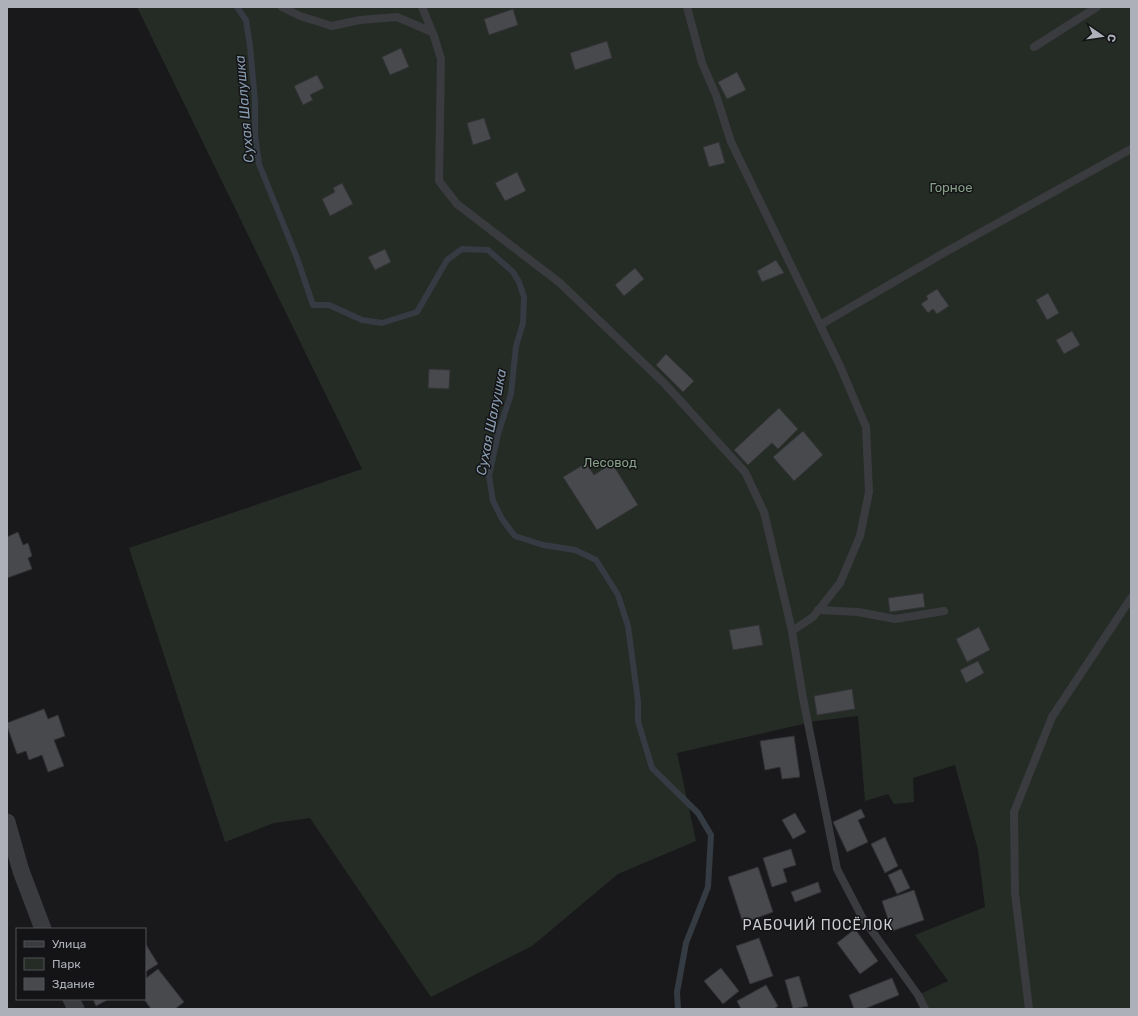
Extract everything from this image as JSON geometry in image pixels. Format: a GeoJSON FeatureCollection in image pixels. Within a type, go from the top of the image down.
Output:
{"type":"FeatureCollection","features":[{"type":"Feature","properties":{"kind":"street"},"geometry":{"type":"LineString","coordinates":[[7,822],[21,871],[43,928]]}},
{"type":"Feature","properties":{"kind":"street"},"geometry":{"type":"LineString","coordinates":[[72,1000],[76,1009]]}},
{"type":"Feature","properties":{"kind":"lane"},"geometry":{"type":"LineString","coordinates":[[282,7],[300,16],[332,26],[360,20],[396,18],[432,32]]}},
{"type":"Feature","properties":{"kind":"lane"},"geometry":{"type":"LineString","coordinates":[[422,7],[432,32],[440,59],[439,181],[457,204],[560,283],[664,383],[745,472],[764,512],[792,631],[803,698],[837,869],[862,917],[918,995],[925,1009]]}},
{"type":"Feature","properties":{"kind":"lane"},"geometry":{"type":"LineString","coordinates":[[687,7],[702,63],[716,95],[731,142],[820,325],[866,427],[869,492],[860,536],[840,583],[813,617],[792,631]]}},
{"type":"Feature","properties":{"kind":"lane"},"geometry":{"type":"LineString","coordinates":[[1034,47],[1097,7]]}},
{"type":"Feature","properties":{"kind":"lane"},"geometry":{"type":"LineString","coordinates":[[820,325],[942,254],[1131,149]]}},
{"type":"Feature","properties":{"kind":"lane"},"geometry":{"type":"LineString","coordinates":[[1029,1009],[1015,893],[1014,812],[1052,718],[1131,598]]}},
{"type":"Feature","properties":{"kind":"lane"},"geometry":{"type":"LineString","coordinates":[[818,610],[858,612],[895,619],[944,611]]}},
{"type":"Feature","properties":{"kind":"green space","name":"Лесовод"},"geometry":{"type":"Polygon","coordinates":[[[137,7],[1131,7],[1131,1009],[925,1009],[918,995],[948,981],[915,935],[985,907],[978,850],[955,765],[913,778],[914,802],[894,804],[888,794],[865,801],[858,716],[816,721],[677,753],[696,841],[618,874],[532,946],[431,997],[310,818],[274,823],[225,842],[129,548],[362,469],[137,7]]]}},
{"type":"Feature","properties":{"kind":"building"},"geometry":{"type":"Polygon","coordinates":[[[513,9],[518,25],[489,35],[484,19],[513,9]]]}},
{"type":"Feature","properties":{"kind":"building"},"geometry":{"type":"Polygon","coordinates":[[[607,41],[612,58],[575,70],[570,53],[607,41]]]}},
{"type":"Feature","properties":{"kind":"building"},"geometry":{"type":"Polygon","coordinates":[[[401,48],[409,67],[390,75],[382,57],[401,48]]]}},
{"type":"Feature","properties":{"kind":"building"},"geometry":{"type":"Polygon","coordinates":[[[737,72],[746,90],[727,99],[718,82],[737,72]]]}},
{"type":"Feature","properties":{"kind":"building"},"geometry":{"type":"Polygon","coordinates":[[[317,75],[324,88],[310,95],[313,100],[303,105],[294,86],[317,75]]]}},
{"type":"Feature","properties":{"kind":"building"},"geometry":{"type":"Polygon","coordinates":[[[484,118],[491,139],[473,145],[467,123],[484,118]]]}},
{"type":"Feature","properties":{"kind":"building"},"geometry":{"type":"Polygon","coordinates":[[[719,142],[725,163],[709,167],[703,147],[719,142]]]}},
{"type":"Feature","properties":{"kind":"building"},"geometry":{"type":"Polygon","coordinates":[[[517,172],[526,191],[505,201],[495,183],[517,172]]]}},
{"type":"Feature","properties":{"kind":"building"},"geometry":{"type":"Polygon","coordinates":[[[342,183],[353,204],[330,216],[322,199],[335,192],[333,188],[342,183]]]}},
{"type":"Feature","properties":{"kind":"building"},"geometry":{"type":"Polygon","coordinates":[[[385,249],[391,262],[375,270],[368,257],[385,249]]]}},
{"type":"Feature","properties":{"kind":"building"},"geometry":{"type":"Polygon","coordinates":[[[776,260],[784,273],[762,282],[757,271],[776,260]]]}},
{"type":"Feature","properties":{"kind":"building"},"geometry":{"type":"Polygon","coordinates":[[[635,268],[644,279],[624,296],[615,285],[635,268]]]}},
{"type":"Feature","properties":{"kind":"building"},"geometry":{"type":"Polygon","coordinates":[[[937,289],[949,306],[937,314],[933,309],[928,313],[921,304],[928,299],[926,296],[937,289]]]}},
{"type":"Feature","properties":{"kind":"building"},"geometry":{"type":"Polygon","coordinates":[[[1048,293],[1059,313],[1047,320],[1036,300],[1048,293]]]}},
{"type":"Feature","properties":{"kind":"building"},"geometry":{"type":"Polygon","coordinates":[[[1072,331],[1080,345],[1064,354],[1056,340],[1072,331]]]}},
{"type":"Feature","properties":{"kind":"building"},"geometry":{"type":"Polygon","coordinates":[[[666,354],[694,381],[683,392],[656,365],[666,354]]]}},
{"type":"Feature","properties":{"kind":"building"},"geometry":{"type":"Polygon","coordinates":[[[429,369],[450,370],[449,389],[428,388],[429,369]]]}},
{"type":"Feature","properties":{"kind":"building"},"geometry":{"type":"Polygon","coordinates":[[[779,408],[798,429],[778,449],[772,443],[748,465],[734,450],[779,408]]]}},
{"type":"Feature","properties":{"kind":"building"},"geometry":{"type":"Polygon","coordinates":[[[803,431],[823,455],[794,481],[773,457],[803,431]]]}},
{"type":"Feature","properties":{"kind":"building"},"geometry":{"type":"Polygon","coordinates":[[[586,463],[594,475],[612,463],[638,505],[597,530],[563,477],[586,463]]]}},
{"type":"Feature","properties":{"kind":"building"},"geometry":{"type":"Polygon","coordinates":[[[18,532],[23,545],[28,543],[32,556],[28,558],[32,569],[7,578],[7,537],[18,532]]]}},
{"type":"Feature","properties":{"kind":"building"},"geometry":{"type":"Polygon","coordinates":[[[923,593],[925,607],[890,612],[888,598],[923,593]]]}},
{"type":"Feature","properties":{"kind":"building"},"geometry":{"type":"Polygon","coordinates":[[[759,625],[763,645],[733,650],[729,630],[759,625]]]}},
{"type":"Feature","properties":{"kind":"building"},"geometry":{"type":"Polygon","coordinates":[[[979,627],[990,650],[967,662],[956,639],[979,627]]]}},
{"type":"Feature","properties":{"kind":"building"},"geometry":{"type":"Polygon","coordinates":[[[978,661],[984,673],[966,683],[960,670],[978,661]]]}},
{"type":"Feature","properties":{"kind":"building"},"geometry":{"type":"Polygon","coordinates":[[[852,689],[855,709],[817,715],[814,696],[852,689]]]}},
{"type":"Feature","properties":{"kind":"building"},"geometry":{"type":"Polygon","coordinates":[[[44,709],[48,719],[58,715],[65,736],[54,740],[64,766],[48,772],[42,755],[29,760],[26,751],[17,754],[7,726],[7,723],[44,709]]]}},
{"type":"Feature","properties":{"kind":"building"},"geometry":{"type":"Polygon","coordinates":[[[794,736],[800,777],[782,779],[780,767],[765,770],[760,741],[794,736]]]}},
{"type":"Feature","properties":{"kind":"building"},"geometry":{"type":"Polygon","coordinates":[[[861,809],[865,817],[858,820],[868,842],[847,852],[833,822],[861,809]]]}},
{"type":"Feature","properties":{"kind":"building"},"geometry":{"type":"Polygon","coordinates":[[[795,813],[806,832],[793,839],[782,820],[795,813]]]}},
{"type":"Feature","properties":{"kind":"building"},"geometry":{"type":"Polygon","coordinates":[[[885,837],[898,866],[885,873],[871,844],[885,837]]]}},
{"type":"Feature","properties":{"kind":"building"},"geometry":{"type":"Polygon","coordinates":[[[791,849],[796,865],[783,869],[787,882],[772,887],[763,858],[791,849]]]}},
{"type":"Feature","properties":{"kind":"building"},"geometry":{"type":"Polygon","coordinates":[[[758,867],[773,912],[743,923],[728,877],[758,867]]]}},
{"type":"Feature","properties":{"kind":"building"},"geometry":{"type":"Polygon","coordinates":[[[901,869],[910,888],[897,894],[888,875],[901,869]]]}},
{"type":"Feature","properties":{"kind":"building"},"geometry":{"type":"Polygon","coordinates":[[[818,882],[821,892],[795,902],[791,892],[818,882]]]}},
{"type":"Feature","properties":{"kind":"building"},"geometry":{"type":"Polygon","coordinates":[[[914,890],[924,920],[892,931],[882,901],[914,890]]]}},
{"type":"Feature","properties":{"kind":"building"},"geometry":{"type":"Polygon","coordinates":[[[855,929],[878,961],[860,974],[837,943],[855,929]]]}},
{"type":"Feature","properties":{"kind":"building"},"geometry":{"type":"Polygon","coordinates":[[[759,938],[773,976],[750,984],[736,946],[759,938]]]}},
{"type":"Feature","properties":{"kind":"building"},"geometry":{"type":"Polygon","coordinates":[[[146,945],[158,964],[146,971],[146,945]]]}},
{"type":"Feature","properties":{"kind":"building"},"geometry":{"type":"Polygon","coordinates":[[[721,968],[739,991],[723,1004],[704,981],[721,968]]]}},
{"type":"Feature","properties":{"kind":"building"},"geometry":{"type":"Polygon","coordinates":[[[158,969],[184,1002],[175,1009],[151,1009],[145,1000],[146,1000],[146,978],[158,969]]]}},
{"type":"Feature","properties":{"kind":"building"},"geometry":{"type":"Polygon","coordinates":[[[799,976],[808,1006],[793,1009],[785,980],[799,976]]]}},
{"type":"Feature","properties":{"kind":"building"},"geometry":{"type":"Polygon","coordinates":[[[892,978],[899,995],[864,1009],[854,1009],[849,995],[892,978]]]}},
{"type":"Feature","properties":{"kind":"building"},"geometry":{"type":"Polygon","coordinates":[[[766,985],[778,1006],[774,1009],[741,1009],[737,1001],[766,985]]]}},
{"type":"Feature","properties":{"kind":"building"},"geometry":{"type":"Polygon","coordinates":[[[93,1000],[107,1000],[96,1006],[93,1000]]]}},
{"type":"Feature","properties":{"kind":"waterway","name":"Сухая Шалушка"},"geometry":{"type":"LineString","coordinates":[[237,7],[246,20],[250,46],[255,101],[255,134],[259,164],[297,258],[313,305],[329,305],[362,320],[382,323],[417,312],[447,260],[462,249],[488,250],[513,272],[519,282],[524,297],[523,323],[516,346],[511,394],[498,434],[489,476],[493,501],[502,519],[515,536],[543,545],[575,550],[596,560],[618,595],[628,626],[638,701],[638,721],[652,768],[698,813],[711,835],[708,887],[686,943],[677,992],[678,1009]]}},
{"type":"Feature","properties":{"kind":"district","name":"РАБОЧИЙ ПОСЁЛОК"},"geometry":{"type":"Point","coordinates":[818,925]}},
{"type":"Feature","properties":{"kind":"park label","name":"Горное"},"geometry":{"type":"Point","coordinates":[951,187]}}]}
